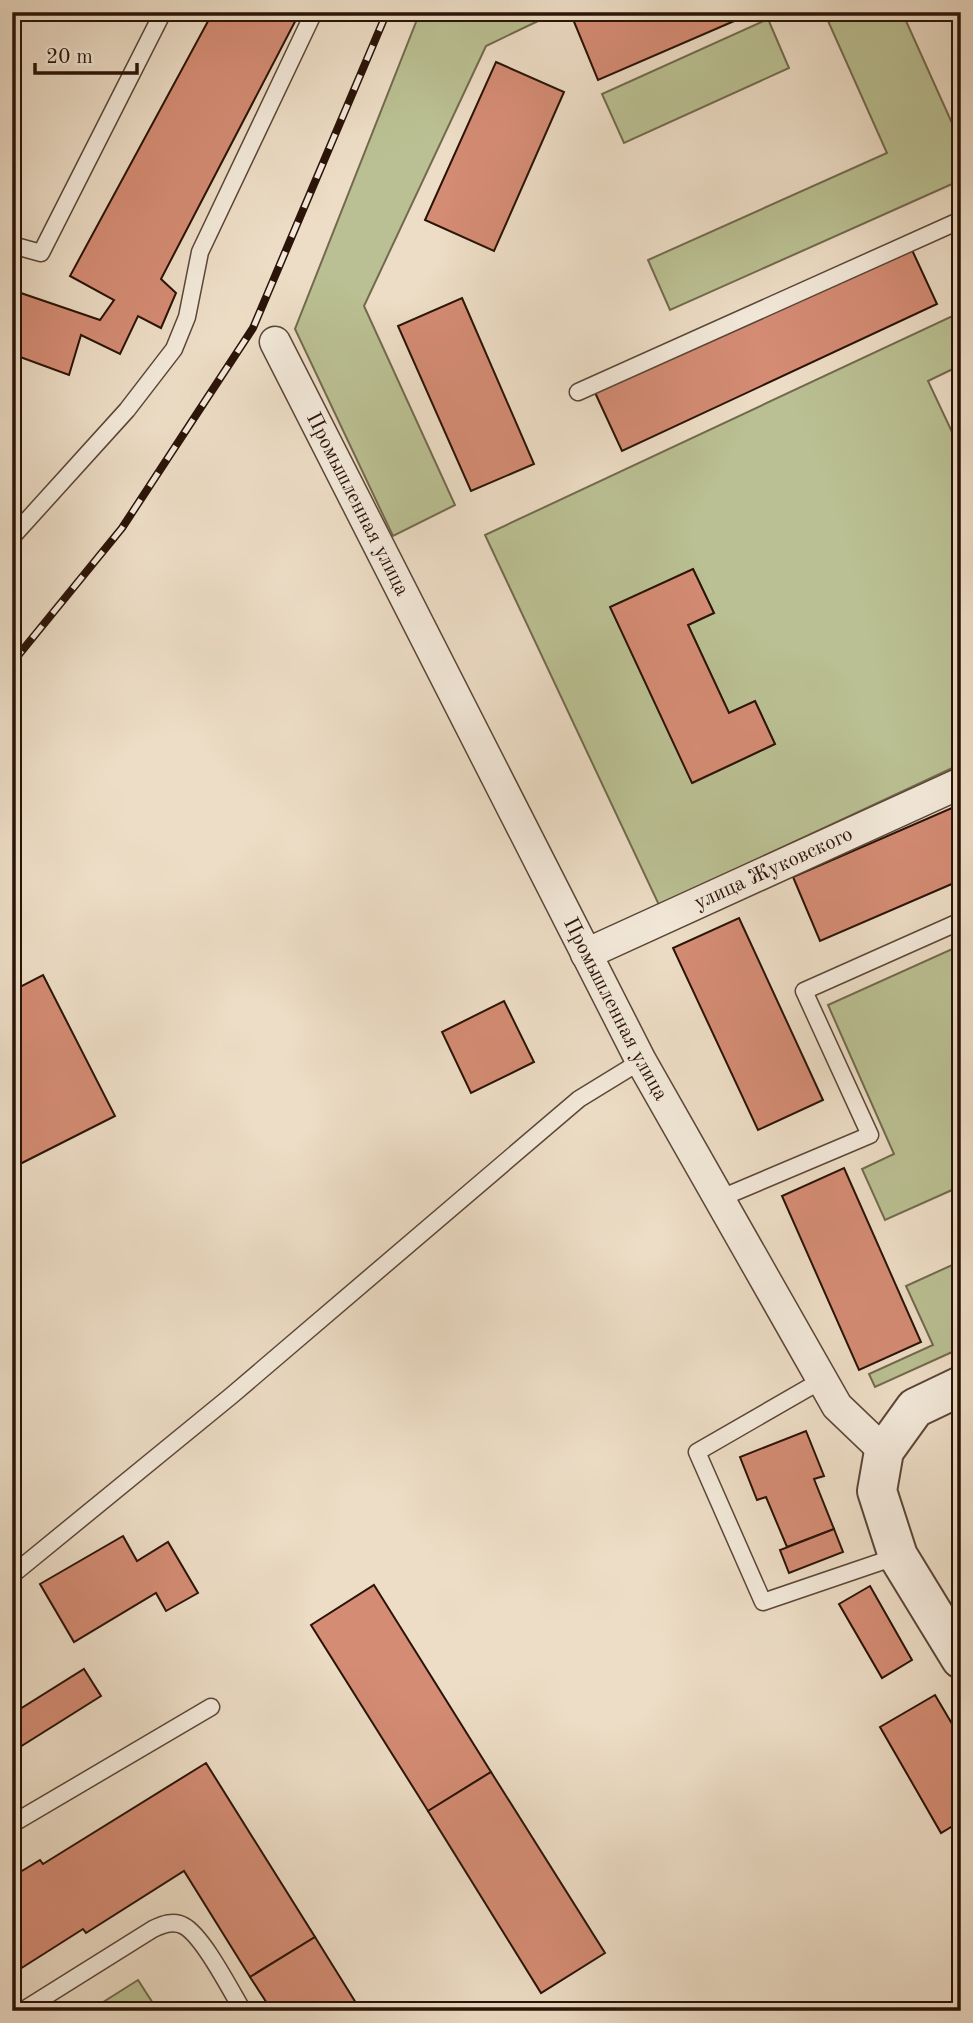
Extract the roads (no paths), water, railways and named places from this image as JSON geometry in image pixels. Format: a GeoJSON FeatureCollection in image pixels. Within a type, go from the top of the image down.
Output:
{"type":"FeatureCollection","features":[{"type":"Feature","properties":{"kind":"street","name":"Промышленная улица"},"geometry":{"type":"LineString","coordinates":[[275,342],[641,1061],[837,1406],[884,1451]]}},
{"type":"Feature","properties":{"kind":"street","name":"улица Жуковского"},"geometry":{"type":"LineString","coordinates":[[586,954],[961,783]]}},
{"type":"Feature","properties":{"kind":"street"},"geometry":{"type":"LineString","coordinates":[[961,1386],[915,1408],[884,1451],[877,1491],[898,1556],[961,1659]]}},
{"type":"Feature","properties":{"kind":"lane"},"geometry":{"type":"LineString","coordinates":[[12,245],[41,253],[163,12]]}},
{"type":"Feature","properties":{"kind":"lane"},"geometry":{"type":"LineString","coordinates":[[12,537],[127,410],[174,349],[187,317],[200,251],[314,12]]}},
{"type":"Feature","properties":{"kind":"lane"},"geometry":{"type":"LineString","coordinates":[[578,392],[961,220]]}},
{"type":"Feature","properties":{"kind":"lane"},"geometry":{"type":"LineString","coordinates":[[720,1198],[870,1135],[804,991],[961,921]]}},
{"type":"Feature","properties":{"kind":"lane"},"geometry":{"type":"LineString","coordinates":[[12,1575],[231,1396],[579,1100],[641,1061]]}},
{"type":"Feature","properties":{"kind":"lane"},"geometry":{"type":"LineString","coordinates":[[822,1380],[698,1452],[763,1602],[898,1556]]}},
{"type":"Feature","properties":{"kind":"lane"},"geometry":{"type":"LineString","coordinates":[[12,1824],[211,1707]]}},
{"type":"Feature","properties":{"kind":"lane"},"geometry":{"type":"LineString","coordinates":[[22,2011],[153,1928],[169,1922],[184,1925],[198,1938],[243,2011]]}},
{"type":"Feature","properties":{"kind":"railway"},"geometry":{"type":"LineString","coordinates":[[12,663],[122,528],[253,328],[387,12]]}}]}
